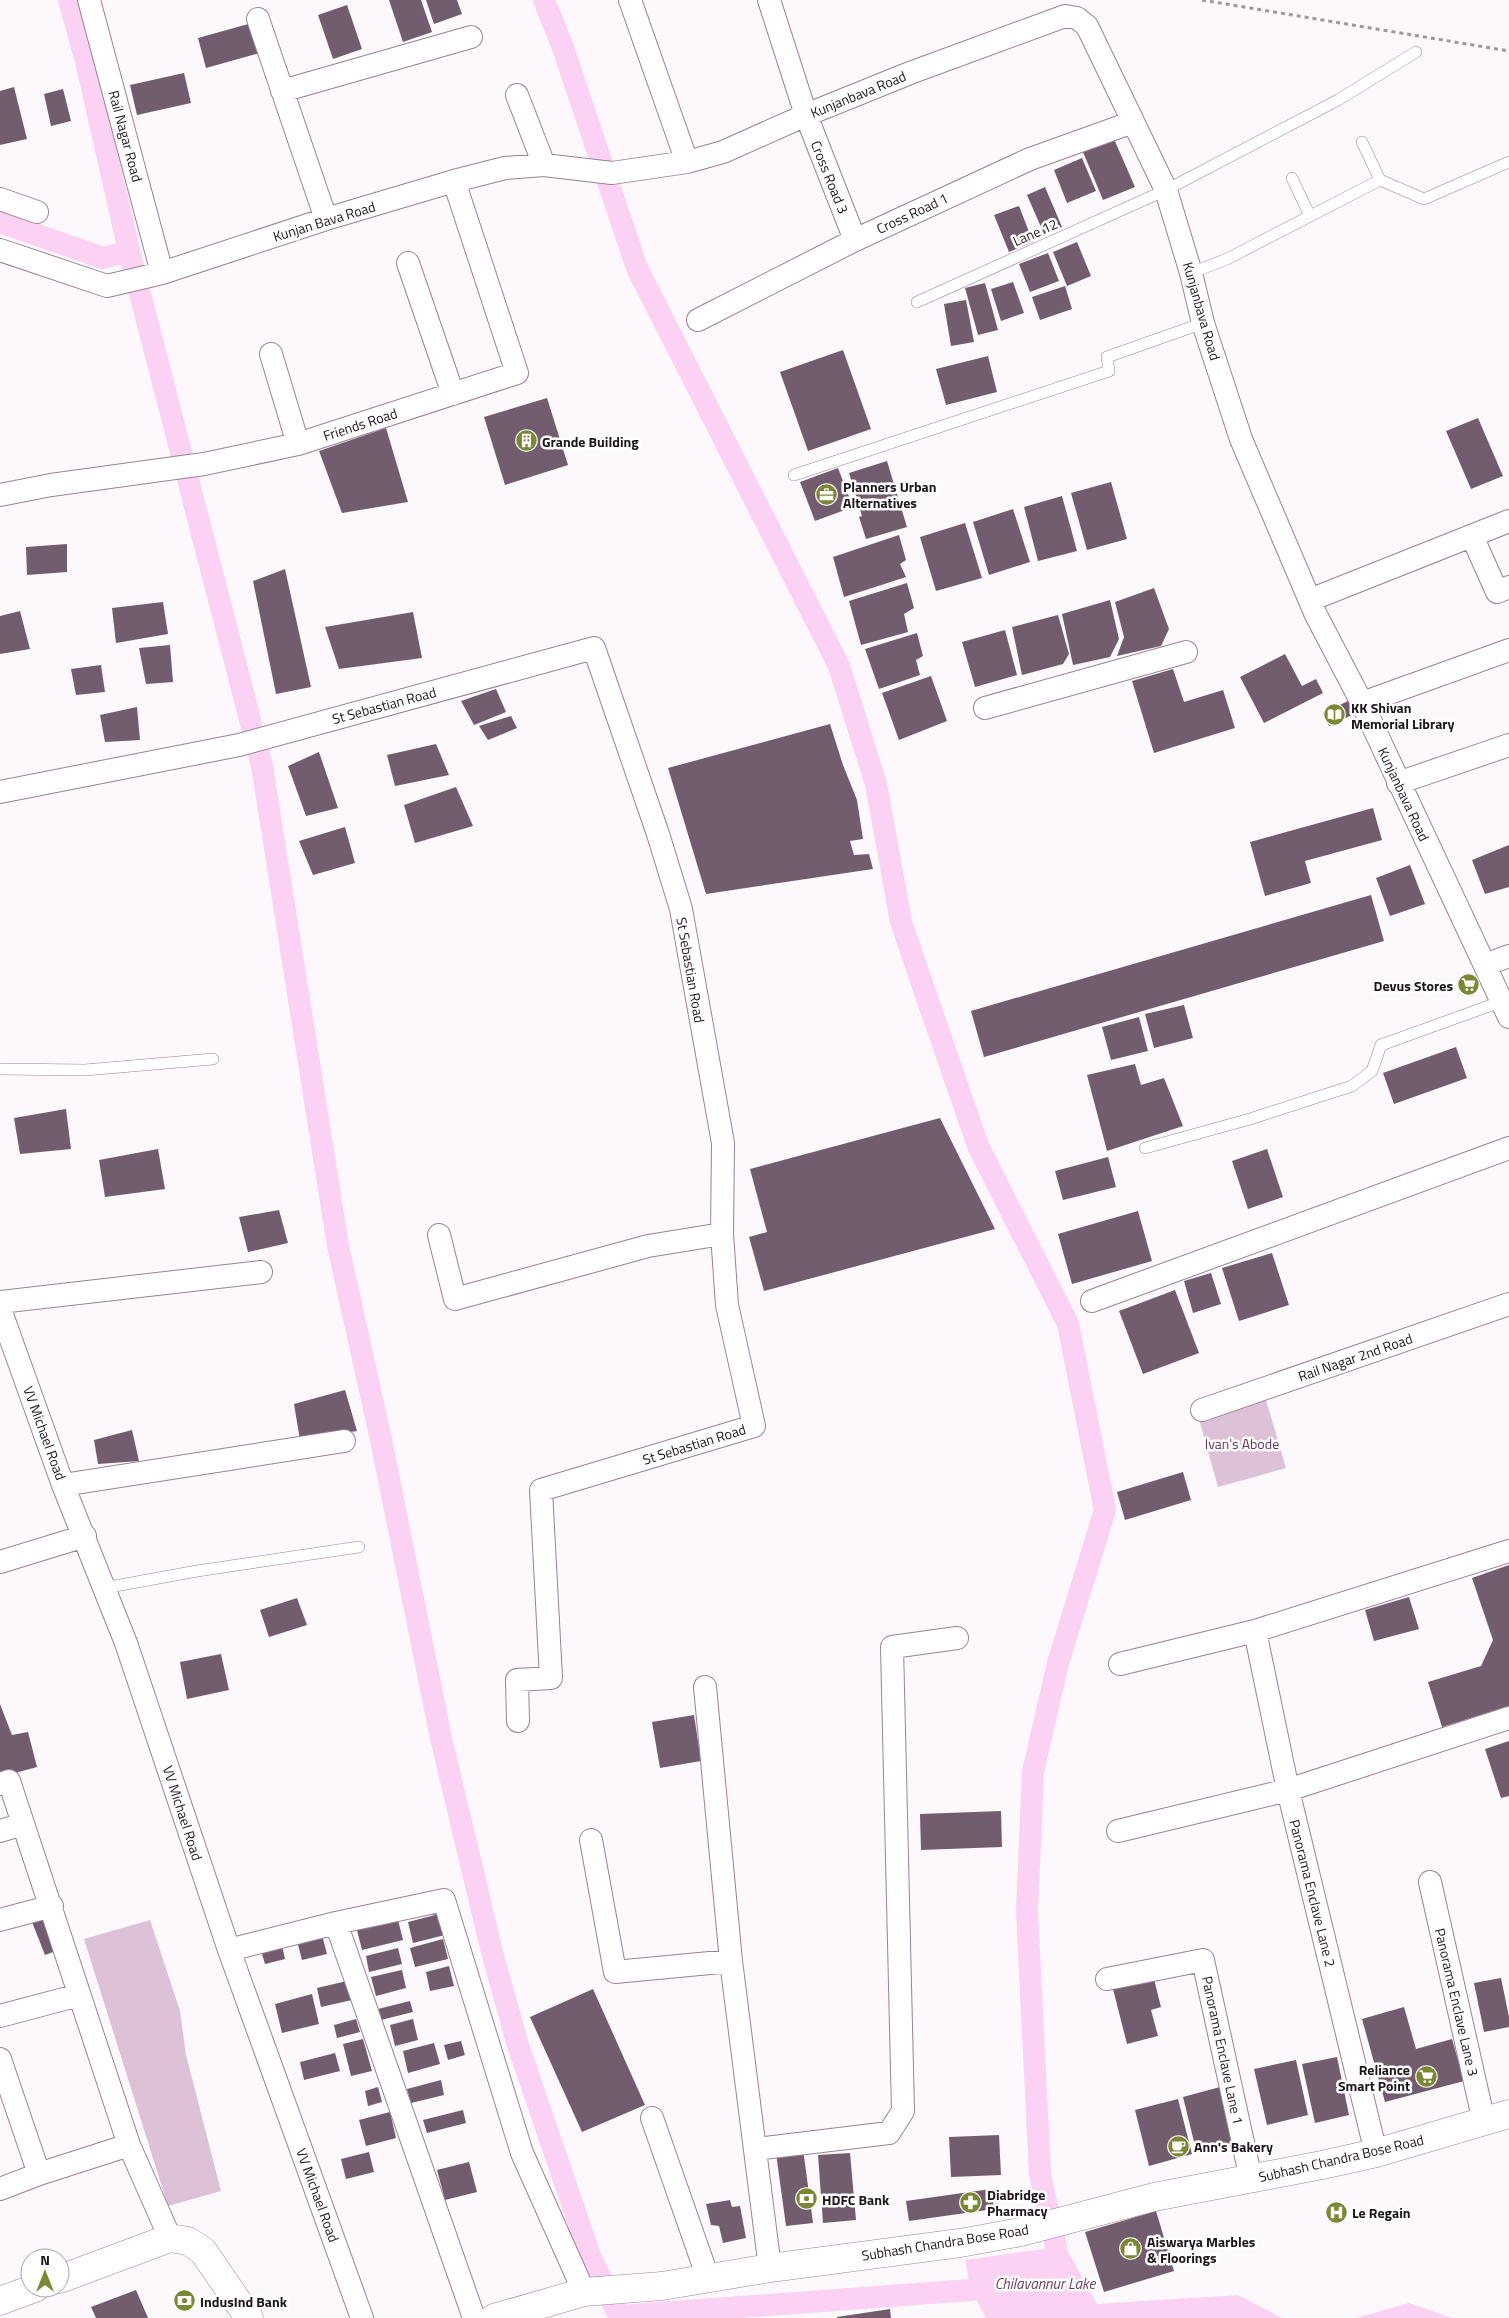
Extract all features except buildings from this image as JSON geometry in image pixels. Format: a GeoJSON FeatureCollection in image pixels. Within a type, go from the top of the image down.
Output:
{"type":"FeatureCollection","features":[{"type":"Feature","properties":{"kind":"main road","name":"Subhash Chandra Bose Road"},"geometry":{"type":"LineString","coordinates":[[494,2318],[584,2292],[662,2286],[770,2268],[960,2243],[1021,2232],[1154,2197],[1376,2153],[1497,2118]]}},
{"type":"Feature","properties":{"kind":"main road"},"geometry":{"type":"LineString","coordinates":[[70,2275],[170,2238],[188,2241],[203,2251],[249,2318]]}},
{"type":"Feature","properties":{"kind":"main road"},"geometry":{"type":"LineString","coordinates":[[0,2301],[20,2294]]}},
{"type":"Feature","properties":{"kind":"street","name":"Rail Nagar Road"},"geometry":{"type":"LineString","coordinates":[[89,0],[162,273]]}},
{"type":"Feature","properties":{"kind":"street"},"geometry":{"type":"LineString","coordinates":[[630,0],[687,162]]}},
{"type":"Feature","properties":{"kind":"street","name":"Cross Road 3"},"geometry":{"type":"LineString","coordinates":[[769,0],[806,115],[855,240]]}},
{"type":"Feature","properties":{"kind":"street","name":"Kunjanbava Road"},"geometry":{"type":"LineString","coordinates":[[655,168],[723,152],[806,115],[910,73],[1065,16],[1077,18],[1087,26],[1166,190],[1191,273],[1203,322],[1241,439],[1310,600],[1362,704],[1505,1010]]}},
{"type":"Feature","properties":{"kind":"street"},"geometry":{"type":"LineString","coordinates":[[258,19],[326,219]]}},
{"type":"Feature","properties":{"kind":"street"},"geometry":{"type":"LineString","coordinates":[[282,91],[471,37]]}},
{"type":"Feature","properties":{"kind":"street"},"geometry":{"type":"LineString","coordinates":[[517,95],[544,165]]}},
{"type":"Feature","properties":{"kind":"street","name":"Cross Road 1"},"geometry":{"type":"LineString","coordinates":[[698,320],[855,240],[1030,159],[1134,122]]}},
{"type":"Feature","properties":{"kind":"street","name":"Kunjan Bava Road"},"geometry":{"type":"LineString","coordinates":[[0,250],[107,286],[162,273],[326,219],[454,180],[505,168],[544,165],[612,173],[655,168]]}},
{"type":"Feature","properties":{"kind":"street","name":"Friends Road"},"geometry":{"type":"LineString","coordinates":[[0,495],[52,485],[204,464],[298,444],[517,374],[454,180]]}},
{"type":"Feature","properties":{"kind":"street"},"geometry":{"type":"LineString","coordinates":[[0,200],[37,212]]}},
{"type":"Feature","properties":{"kind":"street"},"geometry":{"type":"LineString","coordinates":[[408,264],[453,394]]}},
{"type":"Feature","properties":{"kind":"street"},"geometry":{"type":"LineString","coordinates":[[271,354],[298,444]]}},
{"type":"Feature","properties":{"kind":"street"},"geometry":{"type":"LineString","coordinates":[[1310,600],[1509,521]]}},
{"type":"Feature","properties":{"kind":"street"},"geometry":{"type":"LineString","coordinates":[[1472,536],[1497,592],[1509,587]]}},
{"type":"Feature","properties":{"kind":"street","name":"St Sebastian Road"},"geometry":{"type":"LineString","coordinates":[[0,792],[252,741],[594,648],[658,834],[681,909],[723,1144],[722,1234],[727,1305],[754,1426],[541,1490],[551,1678],[517,1680],[518,1721]]}},
{"type":"Feature","properties":{"kind":"street"},"geometry":{"type":"LineString","coordinates":[[1362,704],[1509,650]]}},
{"type":"Feature","properties":{"kind":"street"},"geometry":{"type":"LineString","coordinates":[[985,708],[1186,652]]}},
{"type":"Feature","properties":{"kind":"street"},"geometry":{"type":"LineString","coordinates":[[1398,783],[1509,745]]}},
{"type":"Feature","properties":{"kind":"street"},"geometry":{"type":"LineString","coordinates":[[1485,966],[1509,956]]}},
{"type":"Feature","properties":{"kind":"street"},"geometry":{"type":"LineString","coordinates":[[1092,1301],[1509,1148]]}},
{"type":"Feature","properties":{"kind":"street"},"geometry":{"type":"LineString","coordinates":[[439,1235],[455,1299],[648,1246],[722,1234]]}},
{"type":"Feature","properties":{"kind":"street"},"geometry":{"type":"LineString","coordinates":[[0,1302],[261,1272]]}},
{"type":"Feature","properties":{"kind":"street","name":"Rail Nagar 2nd Road"},"geometry":{"type":"LineString","coordinates":[[1202,1410],[1509,1304]]}},
{"type":"Feature","properties":{"kind":"street","name":"VV Michael Road"},"geometry":{"type":"LineString","coordinates":[[0,1310],[64,1485],[126,1642],[229,1950],[362,2318]]}},
{"type":"Feature","properties":{"kind":"street"},"geometry":{"type":"LineString","coordinates":[[64,1485],[344,1441]]}},
{"type":"Feature","properties":{"kind":"street"},"geometry":{"type":"LineString","coordinates":[[0,1562],[85,1536]]}},
{"type":"Feature","properties":{"kind":"street"},"geometry":{"type":"LineString","coordinates":[[1120,1664],[1255,1631],[1509,1551]]}},
{"type":"Feature","properties":{"kind":"street","name":"Panorama Enclave Lane 2"},"geometry":{"type":"LineString","coordinates":[[1255,1631],[1288,1790],[1376,2153]]}},
{"type":"Feature","properties":{"kind":"street"},"geometry":{"type":"LineString","coordinates":[[756,2149],[889,2133],[903,2111],[892,1647],[957,1638]]}},
{"type":"Feature","properties":{"kind":"street"},"geometry":{"type":"LineString","coordinates":[[705,1687],[731,1961],[770,2268]]}},
{"type":"Feature","properties":{"kind":"street"},"geometry":{"type":"LineString","coordinates":[[1118,1831],[1288,1790],[1509,1718]]}},
{"type":"Feature","properties":{"kind":"street"},"geometry":{"type":"LineString","coordinates":[[0,1784],[9,1781],[130,2145],[170,2238]]}},
{"type":"Feature","properties":{"kind":"street"},"geometry":{"type":"LineString","coordinates":[[0,1831],[23,1824]]}},
{"type":"Feature","properties":{"kind":"street"},"geometry":{"type":"LineString","coordinates":[[591,1840],[615,1972],[731,1961]]}},
{"type":"Feature","properties":{"kind":"street","name":"Panorama Enclave Lane 3"},"geometry":{"type":"LineString","coordinates":[[1430,1882],[1497,2118]]}},
{"type":"Feature","properties":{"kind":"street"},"geometry":{"type":"LineString","coordinates":[[229,1950],[336,1923],[444,1900],[522,2153],[584,2292]]}},
{"type":"Feature","properties":{"kind":"street"},"geometry":{"type":"LineString","coordinates":[[0,1920],[52,1906]]}},
{"type":"Feature","properties":{"kind":"street"},"geometry":{"type":"LineString","coordinates":[[336,1923],[474,2318]]}},
{"type":"Feature","properties":{"kind":"street","name":"Panorama Enclave Lane 1"},"geometry":{"type":"LineString","coordinates":[[1107,1979],[1203,1960],[1251,2179]]}},
{"type":"Feature","properties":{"kind":"street"},"geometry":{"type":"LineString","coordinates":[[0,2016],[79,1995]]}},
{"type":"Feature","properties":{"kind":"street"},"geometry":{"type":"LineString","coordinates":[[0,2059],[39,2174]]}},
{"type":"Feature","properties":{"kind":"street"},"geometry":{"type":"LineString","coordinates":[[652,2118],[708,2278]]}},
{"type":"Feature","properties":{"kind":"street"},"geometry":{"type":"LineString","coordinates":[[0,2189],[39,2174],[130,2145]]}},
{"type":"Feature","properties":{"kind":"lane","name":"Lane 12"},"geometry":{"type":"LineString","coordinates":[[917,302],[1166,190],[1338,100],[1416,52]]}},
{"type":"Feature","properties":{"kind":"lane"},"geometry":{"type":"LineString","coordinates":[[1362,142],[1380,180],[1424,199],[1509,162]]}},
{"type":"Feature","properties":{"kind":"lane"},"geometry":{"type":"LineString","coordinates":[[1292,178],[1310,216]]}},
{"type":"Feature","properties":{"kind":"lane"},"geometry":{"type":"LineString","coordinates":[[1191,273],[1227,259],[1380,180]]}},
{"type":"Feature","properties":{"kind":"lane"},"geometry":{"type":"LineString","coordinates":[[794,474],[1109,371],[1107,357],[1203,322]]}},
{"type":"Feature","properties":{"kind":"lane"},"geometry":{"type":"LineString","coordinates":[[1145,1148],[1250,1119],[1352,1086],[1372,1071],[1381,1045],[1505,1010]]}},
{"type":"Feature","properties":{"kind":"lane"},"geometry":{"type":"LineString","coordinates":[[0,1069],[85,1070],[213,1059]]}},
{"type":"Feature","properties":{"kind":"lane"},"geometry":{"type":"LineString","coordinates":[[104,1588],[197,1571],[359,1547]]}},
{"type":"Feature","properties":{"kind":"path"},"geometry":{"type":"LineString","coordinates":[[1202,0],[1509,51]]}},
{"type":"Feature","properties":{"kind":"green space","name":"Ivan's Abode"},"geometry":{"type":"Polygon","coordinates":[[[1266,1400],[1286,1468],[1218,1487],[1199,1419],[1266,1400]]]}},
{"type":"Feature","properties":{"kind":"green space"},"geometry":{"type":"Polygon","coordinates":[[[150,1920],[180,2011],[186,2055],[221,2191],[168,2206],[84,1939],[150,1920]]]}},
{"type":"Feature","properties":{"kind":"water","name":"Chilavannur Lake"},"geometry":{"type":"Polygon","coordinates":[[[1065,2246],[1097,2304],[1238,2295],[1282,2318],[986,2318],[971,2290],[965,2260],[1065,2246]]]}},
{"type":"Feature","properties":{"kind":"water"},"geometry":{"type":"Polygon","coordinates":[[[1409,2303],[1452,2318],[1356,2318],[1409,2303]]]}},
{"type":"Feature","properties":{"kind":"waterway"},"geometry":{"type":"LineString","coordinates":[[69,0],[86,61],[129,251],[262,766],[338,1246],[380,1435],[441,1738],[492,1952],[517,2042],[590,2256],[619,2316],[971,2290]]}},
{"type":"Feature","properties":{"kind":"waterway"},"geometry":{"type":"LineString","coordinates":[[544,0],[562,45],[637,268],[839,666],[876,784],[901,922],[978,1146],[1068,1324],[1105,1510],[1058,1663],[1033,1772],[1027,1911],[1040,2174],[1056,2247]]}},
{"type":"Feature","properties":{"kind":"waterway"},"geometry":{"type":"LineString","coordinates":[[0,222],[103,258],[129,251]]}},
{"type":"Feature","properties":{"kind":"place","name":"Grande Building"},"geometry":{"type":"Point","coordinates":[526,441]}},
{"type":"Feature","properties":{"kind":"place","name":"Planners Urban Alternatives"},"geometry":{"type":"Point","coordinates":[827,494]}},
{"type":"Feature","properties":{"kind":"place","name":"KK Shivan Memorial Library"},"geometry":{"type":"Point","coordinates":[1335,715]}},
{"type":"Feature","properties":{"kind":"place","name":"Devus Stores"},"geometry":{"type":"Point","coordinates":[1469,985]}},
{"type":"Feature","properties":{"kind":"place","name":"Reliance Smart Point"},"geometry":{"type":"Point","coordinates":[1426,2077]}},
{"type":"Feature","properties":{"kind":"place","name":"Ann's Bakery"},"geometry":{"type":"Point","coordinates":[1178,2146]}},
{"type":"Feature","properties":{"kind":"place","name":"HDFC Bank"},"geometry":{"type":"Point","coordinates":[806,2199]}},
{"type":"Feature","properties":{"kind":"place","name":"Diabridge Pharmacy"},"geometry":{"type":"Point","coordinates":[971,2202]}},
{"type":"Feature","properties":{"kind":"place","name":"Le Regain"},"geometry":{"type":"Point","coordinates":[1336,2212]}},
{"type":"Feature","properties":{"kind":"place","name":"Aiswarya Marbles & Floorings"},"geometry":{"type":"Point","coordinates":[1131,2249]}},
{"type":"Feature","properties":{"kind":"place","name":"IndusInd Bank"},"geometry":{"type":"Point","coordinates":[184,2301]}}]}
